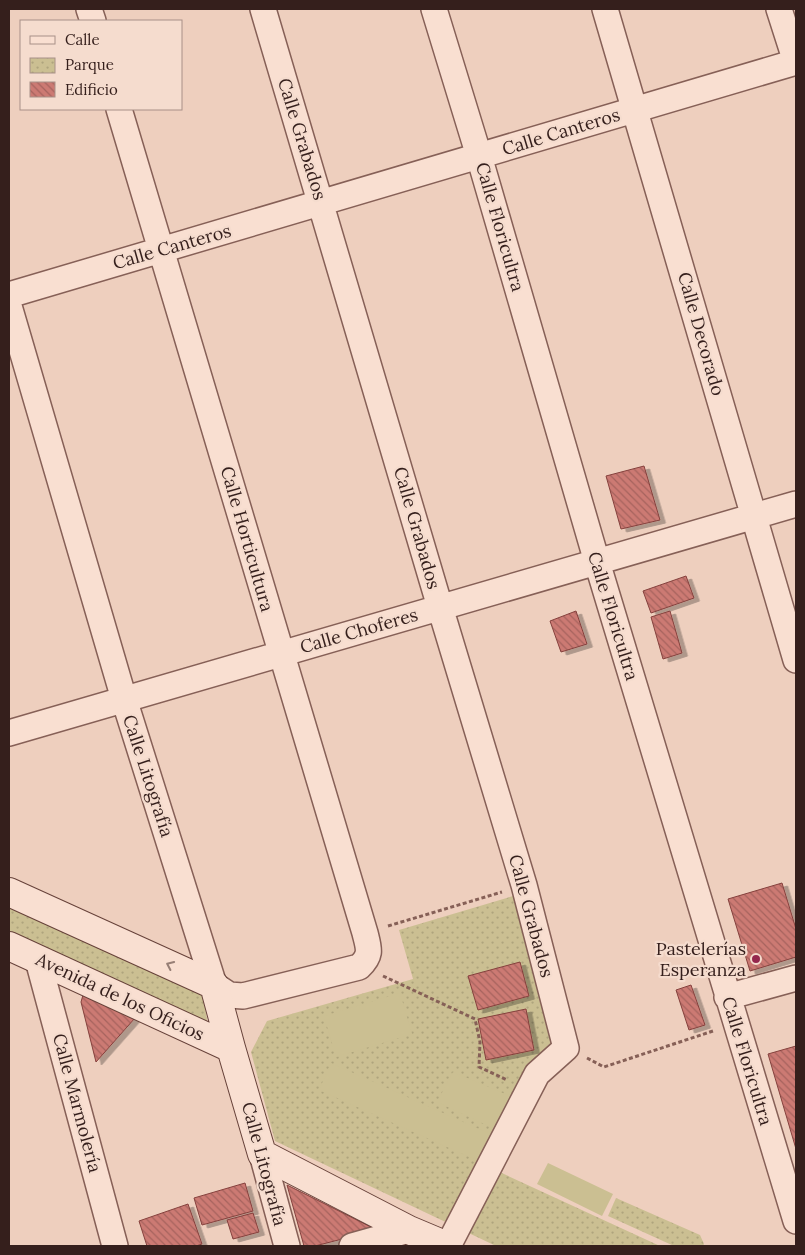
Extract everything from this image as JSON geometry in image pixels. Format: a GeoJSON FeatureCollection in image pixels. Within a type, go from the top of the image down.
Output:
{"type":"FeatureCollection","features":[{"type":"Feature","properties":{"kind":"street","name":"Calle Grabados"},"geometry":{"type":"LineString","coordinates":[[264,9],[524,885],[566,1048]]}},
{"type":"Feature","properties":{"kind":"street","name":"Calle Floricultra"},"geometry":{"type":"LineString","coordinates":[[434,9],[479,156],[597,562],[796,1221]]}},
{"type":"Feature","properties":{"kind":"street","name":"Calle Decorado"},"geometry":{"type":"LineString","coordinates":[[605,9],[796,660]]}},
{"type":"Feature","properties":{"kind":"street"},"geometry":{"type":"LineString","coordinates":[[779,9],[796,62]]}},
{"type":"Feature","properties":{"kind":"street","name":"Calle Canteros"},"geometry":{"type":"LineString","coordinates":[[9,295],[796,62]]}},
{"type":"Feature","properties":{"kind":"street","name":"Calle Horticultura"},"geometry":{"type":"LineString","coordinates":[[119,110],[280,654],[365,933],[369,952],[366,960],[359,967]]}},
{"type":"Feature","properties":{"kind":"street","name":"Calle Litografía"},"geometry":{"type":"LineString","coordinates":[[9,306],[124,699],[214,985],[262,1154],[285,1246]]}},
{"type":"Feature","properties":{"kind":"street","name":"Calle Choferes"},"geometry":{"type":"LineString","coordinates":[[9,733],[796,504]]}},
{"type":"Feature","properties":{"kind":"street"},"geometry":{"type":"LineString","coordinates":[[9,891],[214,985],[229,995],[242,996],[359,967]]}},
{"type":"Feature","properties":{"kind":"street","name":"Avenida de los Oficios"},"geometry":{"type":"LineString","coordinates":[[9,946],[231,1048]]}},
{"type":"Feature","properties":{"kind":"street","name":"Calle Marmolería"},"geometry":{"type":"LineString","coordinates":[[38,960],[115,1246]]}},
{"type":"Feature","properties":{"kind":"street"},"geometry":{"type":"LineString","coordinates":[[727,997],[796,978]]}},
{"type":"Feature","properties":{"kind":"street"},"geometry":{"type":"LineString","coordinates":[[262,1154],[409,1230],[447,1246],[537,1074],[566,1048]]}},
{"type":"Feature","properties":{"kind":"street"},"geometry":{"type":"LineString","coordinates":[[352,1246],[409,1230]]}},
{"type":"Feature","properties":{"kind":"path"},"geometry":{"type":"LineString","coordinates":[[365,933],[524,885]]}},
{"type":"Feature","properties":{"kind":"path"},"geometry":{"type":"LineString","coordinates":[[359,967],[475,1019],[480,1042],[479,1067],[529,1090]]}},
{"type":"Feature","properties":{"kind":"path"},"geometry":{"type":"LineString","coordinates":[[566,1048],[604,1067],[735,1024]]}},
{"type":"Feature","properties":{"kind":"green space"},"geometry":{"type":"Polygon","coordinates":[[[513,896],[556,1048],[493,1169],[660,1246],[496,1246],[275,1141],[251,1052],[267,1021],[413,979],[399,930],[513,896]]]}},
{"type":"Feature","properties":{"kind":"green space"},"geometry":{"type":"Polygon","coordinates":[[[9,903],[203,995],[208,1026],[9,933],[9,903]]]}},
{"type":"Feature","properties":{"kind":"green space"},"geometry":{"type":"Polygon","coordinates":[[[400,993],[412,1034],[336,1057],[324,1016],[400,993]]]}},
{"type":"Feature","properties":{"kind":"green space"},"geometry":{"type":"Polygon","coordinates":[[[331,1063],[497,1137],[485,1164],[319,1090],[331,1063]]]}},
{"type":"Feature","properties":{"kind":"green space"},"geometry":{"type":"Polygon","coordinates":[[[453,1072],[517,1099],[501,1132],[437,1102],[453,1072]]]}},
{"type":"Feature","properties":{"kind":"green space"},"geometry":{"type":"Polygon","coordinates":[[[548,1163],[613,1194],[602,1216],[537,1184],[548,1163]]]}},
{"type":"Feature","properties":{"kind":"green space"},"geometry":{"type":"Polygon","coordinates":[[[616,1198],[700,1235],[703,1246],[674,1246],[608,1216],[616,1198]]]}},
{"type":"Feature","properties":{"kind":"building"},"geometry":{"type":"Polygon","coordinates":[[[644,466],[660,520],[621,529],[606,476],[644,466]]]}},
{"type":"Feature","properties":{"kind":"building"},"geometry":{"type":"Polygon","coordinates":[[[686,576],[694,598],[651,613],[643,591],[686,576]]]}},
{"type":"Feature","properties":{"kind":"building"},"geometry":{"type":"Polygon","coordinates":[[[576,611],[587,644],[561,652],[550,621],[576,611]]]}},
{"type":"Feature","properties":{"kind":"building"},"geometry":{"type":"Polygon","coordinates":[[[670,611],[682,653],[663,659],[651,617],[670,611]]]}},
{"type":"Feature","properties":{"kind":"building"},"geometry":{"type":"Polygon","coordinates":[[[782,883],[796,929],[796,957],[750,971],[728,899],[782,883]]]}},
{"type":"Feature","properties":{"kind":"building"},"geometry":{"type":"Polygon","coordinates":[[[520,962],[529,996],[478,1010],[468,976],[520,962]]]}},
{"type":"Feature","properties":{"kind":"building"},"geometry":{"type":"Polygon","coordinates":[[[691,985],[705,1025],[689,1030],[676,990],[691,985]]]}},
{"type":"Feature","properties":{"kind":"building"},"geometry":{"type":"Polygon","coordinates":[[[83,995],[135,1018],[96,1062],[81,1002],[83,995]]]}},
{"type":"Feature","properties":{"kind":"building"},"geometry":{"type":"Polygon","coordinates":[[[526,1009],[534,1050],[486,1060],[478,1019],[526,1009]]]}},
{"type":"Feature","properties":{"kind":"building"},"geometry":{"type":"Polygon","coordinates":[[[796,1046],[796,1149],[768,1054],[796,1046]]]}},
{"type":"Feature","properties":{"kind":"building"},"geometry":{"type":"Polygon","coordinates":[[[245,1183],[253,1211],[202,1225],[194,1198],[245,1183]]]}},
{"type":"Feature","properties":{"kind":"building"},"geometry":{"type":"Polygon","coordinates":[[[287,1185],[377,1230],[315,1246],[304,1246],[287,1185]]]}},
{"type":"Feature","properties":{"kind":"building"},"geometry":{"type":"Polygon","coordinates":[[[188,1204],[202,1244],[196,1246],[147,1246],[139,1221],[188,1204]]]}},
{"type":"Feature","properties":{"kind":"building"},"geometry":{"type":"Polygon","coordinates":[[[253,1213],[259,1232],[233,1239],[227,1220],[253,1213]]]}},
{"type":"Feature","properties":{"kind":"place","name":"Pastelerías Esperanza"},"geometry":{"type":"Point","coordinates":[756,959]}}]}
